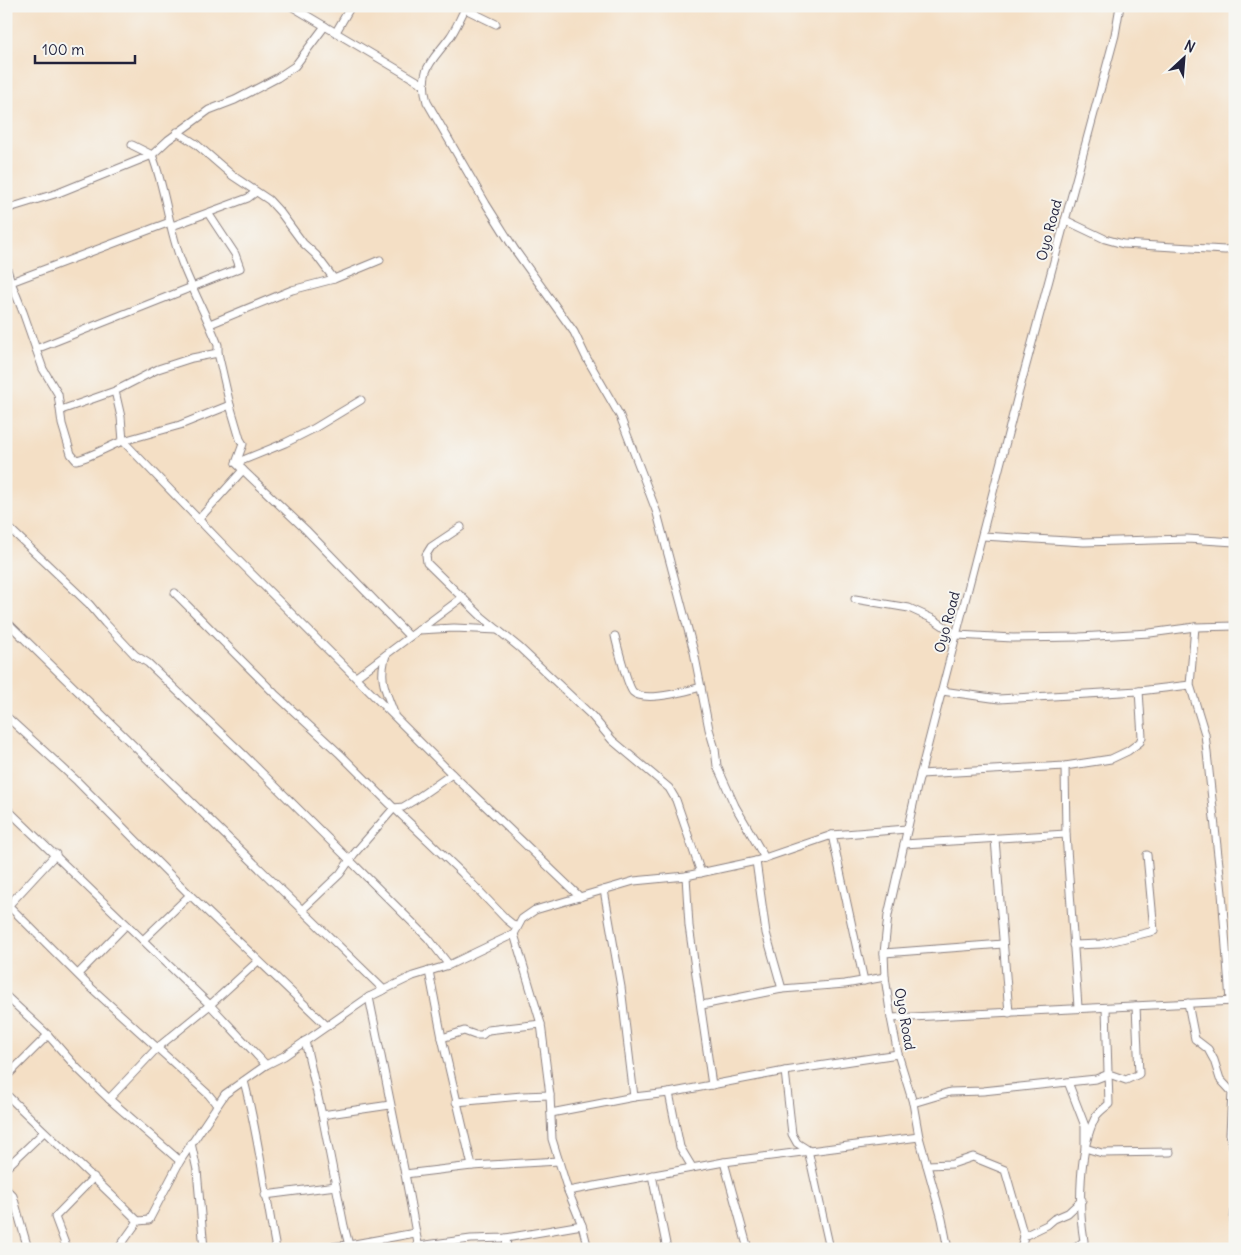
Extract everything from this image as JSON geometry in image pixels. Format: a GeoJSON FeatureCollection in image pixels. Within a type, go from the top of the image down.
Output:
{"type":"FeatureCollection","features":[{"type":"Feature","properties":{"kind":"street"},"geometry":{"type":"LineString","coordinates":[[291,6],[424,85]]}},
{"type":"Feature","properties":{"kind":"street"},"geometry":{"type":"LineString","coordinates":[[336,32],[352,6]]}},
{"type":"Feature","properties":{"kind":"street","name":"Oyo Road"},"geometry":{"type":"LineString","coordinates":[[948,1249],[942,1219],[919,1137],[913,1103],[898,1054],[891,1018],[885,977],[884,953],[888,915],[920,774],[1018,395],[1115,36],[1120,6]]}},
{"type":"Feature","properties":{"kind":"street"},"geometry":{"type":"LineString","coordinates":[[496,24],[466,8],[452,35],[431,60],[425,71],[424,85],[428,102],[515,250],[574,332],[620,416],[657,513],[686,617],[717,766],[735,806],[766,858]]}},
{"type":"Feature","properties":{"kind":"street"},"geometry":{"type":"LineString","coordinates":[[6,209],[58,193],[152,155],[177,132],[209,110],[235,100],[295,66],[325,26]]}},
{"type":"Feature","properties":{"kind":"street"},"geometry":{"type":"LineString","coordinates":[[177,132],[196,144],[233,176],[269,200],[334,279]]}},
{"type":"Feature","properties":{"kind":"street"},"geometry":{"type":"LineString","coordinates":[[132,145],[152,155],[160,175],[182,263],[218,345],[218,353],[230,405],[243,444],[236,463]]}},
{"type":"Feature","properties":{"kind":"street"},"geometry":{"type":"LineString","coordinates":[[11,282],[171,224],[208,213],[248,198],[256,192]]}},
{"type":"Feature","properties":{"kind":"street"},"geometry":{"type":"LineString","coordinates":[[36,349],[240,268],[235,254],[208,213]]}},
{"type":"Feature","properties":{"kind":"street"},"geometry":{"type":"LineString","coordinates":[[1065,220],[1105,239],[1123,244],[1225,250],[1235,248]]}},
{"type":"Feature","properties":{"kind":"street"},"geometry":{"type":"LineString","coordinates":[[210,324],[292,290],[334,279],[380,260]]}},
{"type":"Feature","properties":{"kind":"street"},"geometry":{"type":"LineString","coordinates":[[6,266],[43,369],[58,394],[62,424],[71,454],[76,460],[86,458],[93,453],[123,441],[180,425],[230,405]]}},
{"type":"Feature","properties":{"kind":"street"},"geometry":{"type":"LineString","coordinates":[[61,410],[115,391],[158,369],[192,358],[218,353]]}},
{"type":"Feature","properties":{"kind":"street"},"geometry":{"type":"LineString","coordinates":[[115,391],[121,417],[123,441],[198,520],[452,774],[580,897]]}},
{"type":"Feature","properties":{"kind":"street"},"geometry":{"type":"LineString","coordinates":[[236,463],[313,429],[361,400]]}},
{"type":"Feature","properties":{"kind":"street"},"geometry":{"type":"LineString","coordinates":[[236,463],[306,530],[409,636]]}},
{"type":"Feature","properties":{"kind":"street"},"geometry":{"type":"LineString","coordinates":[[198,520],[243,470]]}},
{"type":"Feature","properties":{"kind":"street"},"geometry":{"type":"LineString","coordinates":[[6,525],[90,604],[105,623],[135,654],[148,662],[244,755],[428,938],[449,965]]}},
{"type":"Feature","properties":{"kind":"street"},"geometry":{"type":"LineString","coordinates":[[461,527],[431,547],[426,555],[427,563],[482,617],[499,630],[592,716],[612,740],[669,788],[676,800],[701,873]]}},
{"type":"Feature","properties":{"kind":"street"},"geometry":{"type":"LineString","coordinates":[[983,536],[1084,542],[1187,539],[1235,542]]}},
{"type":"Feature","properties":{"kind":"street"},"geometry":{"type":"LineString","coordinates":[[175,594],[216,637],[462,873],[506,918],[515,930],[541,1024],[550,1095],[552,1139],[568,1191],[582,1225],[588,1249]]}},
{"type":"Feature","properties":{"kind":"street"},"geometry":{"type":"LineString","coordinates":[[356,677],[463,597]]}},
{"type":"Feature","properties":{"kind":"street"},"geometry":{"type":"LineString","coordinates":[[855,599],[909,608],[933,619],[957,635],[1013,638],[1079,637],[1150,633],[1195,627],[1235,626]]}},
{"type":"Feature","properties":{"kind":"street"},"geometry":{"type":"LineString","coordinates":[[6,621],[384,990]]}},
{"type":"Feature","properties":{"kind":"street"},"geometry":{"type":"LineString","coordinates":[[891,1018],[1232,1001],[1205,734],[1190,684],[1195,627]]}},
{"type":"Feature","properties":{"kind":"street"},"geometry":{"type":"LineString","coordinates":[[419,630],[454,628],[499,630]]}},
{"type":"Feature","properties":{"kind":"street"},"geometry":{"type":"LineString","coordinates":[[615,636],[628,683],[633,692],[641,696],[665,695],[700,687]]}},
{"type":"Feature","properties":{"kind":"street"},"geometry":{"type":"LineString","coordinates":[[386,655],[382,668],[383,678],[385,690],[395,716]]}},
{"type":"Feature","properties":{"kind":"street"},"geometry":{"type":"LineString","coordinates":[[942,691],[999,699],[1139,691],[1190,684]]}},
{"type":"Feature","properties":{"kind":"street"},"geometry":{"type":"LineString","coordinates":[[920,774],[1065,766],[1111,759],[1128,751],[1140,742],[1142,737],[1139,691]]}},
{"type":"Feature","properties":{"kind":"street"},"geometry":{"type":"LineString","coordinates":[[6,716],[77,781],[190,895],[326,1026]]}},
{"type":"Feature","properties":{"kind":"street"},"geometry":{"type":"LineString","coordinates":[[1065,766],[1066,834],[1079,1009]]}},
{"type":"Feature","properties":{"kind":"street"},"geometry":{"type":"LineString","coordinates":[[302,910],[328,887],[394,808],[403,807],[452,774]]}},
{"type":"Feature","properties":{"kind":"street"},"geometry":{"type":"LineString","coordinates":[[6,808],[56,854],[126,925],[210,1005],[266,1065]]}},
{"type":"Feature","properties":{"kind":"street"},"geometry":{"type":"LineString","coordinates":[[118,1249],[138,1221],[149,1220],[180,1161],[225,1094],[266,1065],[284,1056],[368,997],[429,970],[449,965],[515,930],[522,919],[535,910],[634,881],[686,876],[756,861],[832,836],[907,829]]}},
{"type":"Feature","properties":{"kind":"street"},"geometry":{"type":"LineString","coordinates":[[904,844],[1066,834]]}},
{"type":"Feature","properties":{"kind":"street"},"geometry":{"type":"LineString","coordinates":[[832,836],[864,981]]}},
{"type":"Feature","properties":{"kind":"street"},"geometry":{"type":"LineString","coordinates":[[995,839],[1009,1013]]}},
{"type":"Feature","properties":{"kind":"street"},"geometry":{"type":"LineString","coordinates":[[56,854],[7,905],[78,974],[209,1095],[216,1105]]}},
{"type":"Feature","properties":{"kind":"street"},"geometry":{"type":"LineString","coordinates":[[1073,945],[1101,944],[1154,931],[1147,855]]}},
{"type":"Feature","properties":{"kind":"street"},"geometry":{"type":"LineString","coordinates":[[756,861],[766,933],[782,988]]}},
{"type":"Feature","properties":{"kind":"street"},"geometry":{"type":"LineString","coordinates":[[686,876],[689,926],[702,1005],[712,1085]]}},
{"type":"Feature","properties":{"kind":"street"},"geometry":{"type":"LineString","coordinates":[[604,890],[620,987],[634,1096]]}},
{"type":"Feature","properties":{"kind":"street"},"geometry":{"type":"LineString","coordinates":[[143,940],[190,895]]}},
{"type":"Feature","properties":{"kind":"street"},"geometry":{"type":"LineString","coordinates":[[78,974],[126,925]]}},
{"type":"Feature","properties":{"kind":"street"},"geometry":{"type":"LineString","coordinates":[[884,953],[1003,944]]}},
{"type":"Feature","properties":{"kind":"street"},"geometry":{"type":"LineString","coordinates":[[109,1099],[157,1048],[210,1005],[258,961]]}},
{"type":"Feature","properties":{"kind":"street"},"geometry":{"type":"LineString","coordinates":[[429,970],[456,1102],[472,1166]]}},
{"type":"Feature","properties":{"kind":"street"},"geometry":{"type":"LineString","coordinates":[[702,1005],[782,988],[845,984],[885,977]]}},
{"type":"Feature","properties":{"kind":"street"},"geometry":{"type":"LineString","coordinates":[[6,996],[48,1035],[109,1099],[180,1161]]}},
{"type":"Feature","properties":{"kind":"street"},"geometry":{"type":"LineString","coordinates":[[368,997],[419,1247],[471,1238],[506,1238],[582,1225]]}},
{"type":"Feature","properties":{"kind":"street"},"geometry":{"type":"LineString","coordinates":[[1188,1003],[1195,1039],[1208,1049],[1220,1079],[1232,1092],[1230,1134],[1235,1155]]}},
{"type":"Feature","properties":{"kind":"street"},"geometry":{"type":"LineString","coordinates":[[913,1103],[950,1092],[983,1091],[1096,1079],[1109,1074],[1126,1080],[1139,1074],[1136,1006]]}},
{"type":"Feature","properties":{"kind":"street"},"geometry":{"type":"LineString","coordinates":[[1085,1148],[1096,1116],[1109,1104],[1106,1008]]}},
{"type":"Feature","properties":{"kind":"street"},"geometry":{"type":"LineString","coordinates":[[442,1038],[464,1031],[475,1036],[482,1036],[488,1030],[541,1024]]}},
{"type":"Feature","properties":{"kind":"street"},"geometry":{"type":"LineString","coordinates":[[6,1077],[48,1035]]}},
{"type":"Feature","properties":{"kind":"street"},"geometry":{"type":"LineString","coordinates":[[305,1041],[350,1247]]}},
{"type":"Feature","properties":{"kind":"street"},"geometry":{"type":"LineString","coordinates":[[550,1113],[634,1096],[669,1093],[785,1071],[898,1054]]}},
{"type":"Feature","properties":{"kind":"street"},"geometry":{"type":"LineString","coordinates":[[785,1071],[792,1134],[797,1143],[808,1150],[830,1249]]}},
{"type":"Feature","properties":{"kind":"street"},"geometry":{"type":"LineString","coordinates":[[244,1082],[261,1156],[265,1195],[276,1249]]}},
{"type":"Feature","properties":{"kind":"street"},"geometry":{"type":"LineString","coordinates":[[1068,1082],[1084,1126],[1085,1148],[1082,1174],[1081,1223],[1084,1242],[1074,1249]]}},
{"type":"Feature","properties":{"kind":"street"},"geometry":{"type":"LineString","coordinates":[[669,1093],[680,1148],[692,1168]]}},
{"type":"Feature","properties":{"kind":"street"},"geometry":{"type":"LineString","coordinates":[[6,1094],[138,1221]]}},
{"type":"Feature","properties":{"kind":"street"},"geometry":{"type":"LineString","coordinates":[[456,1102],[550,1095]]}},
{"type":"Feature","properties":{"kind":"street"},"geometry":{"type":"LineString","coordinates":[[322,1115],[390,1105]]}},
{"type":"Feature","properties":{"kind":"street"},"geometry":{"type":"LineString","coordinates":[[6,1168],[44,1132]]}},
{"type":"Feature","properties":{"kind":"street"},"geometry":{"type":"LineString","coordinates":[[568,1191],[724,1162],[919,1137]]}},
{"type":"Feature","properties":{"kind":"street"},"geometry":{"type":"LineString","coordinates":[[191,1143],[196,1170],[204,1249]]}},
{"type":"Feature","properties":{"kind":"street"},"geometry":{"type":"LineString","coordinates":[[1085,1148],[1102,1153],[1170,1152]]}},
{"type":"Feature","properties":{"kind":"street"},"geometry":{"type":"LineString","coordinates":[[927,1165],[952,1164],[973,1158],[1005,1170],[1024,1236],[1021,1249]]}},
{"type":"Feature","properties":{"kind":"street"},"geometry":{"type":"LineString","coordinates":[[405,1174],[472,1166],[559,1160]]}},
{"type":"Feature","properties":{"kind":"street"},"geometry":{"type":"LineString","coordinates":[[724,1162],[748,1249]]}},
{"type":"Feature","properties":{"kind":"street"},"geometry":{"type":"LineString","coordinates":[[652,1175],[667,1249]]}},
{"type":"Feature","properties":{"kind":"street"},"geometry":{"type":"LineString","coordinates":[[67,1249],[55,1217],[94,1177]]}},
{"type":"Feature","properties":{"kind":"street"},"geometry":{"type":"LineString","coordinates":[[265,1195],[336,1186]]}},
{"type":"Feature","properties":{"kind":"street"},"geometry":{"type":"LineString","coordinates":[[6,1189],[13,1196],[28,1249]]}},
{"type":"Feature","properties":{"kind":"street"},"geometry":{"type":"LineString","coordinates":[[1024,1236],[1068,1213],[1082,1200]]}},
{"type":"Feature","properties":{"kind":"street"},"geometry":{"type":"LineString","coordinates":[[1234,1221],[1235,1205]]}},
{"type":"Feature","properties":{"kind":"street"},"geometry":{"type":"LineString","coordinates":[[311,1249],[350,1247],[415,1233]]}},
{"type":"Feature","properties":{"kind":"street"},"geometry":{"type":"LineString","coordinates":[[506,1238],[507,1249]]}}]}
